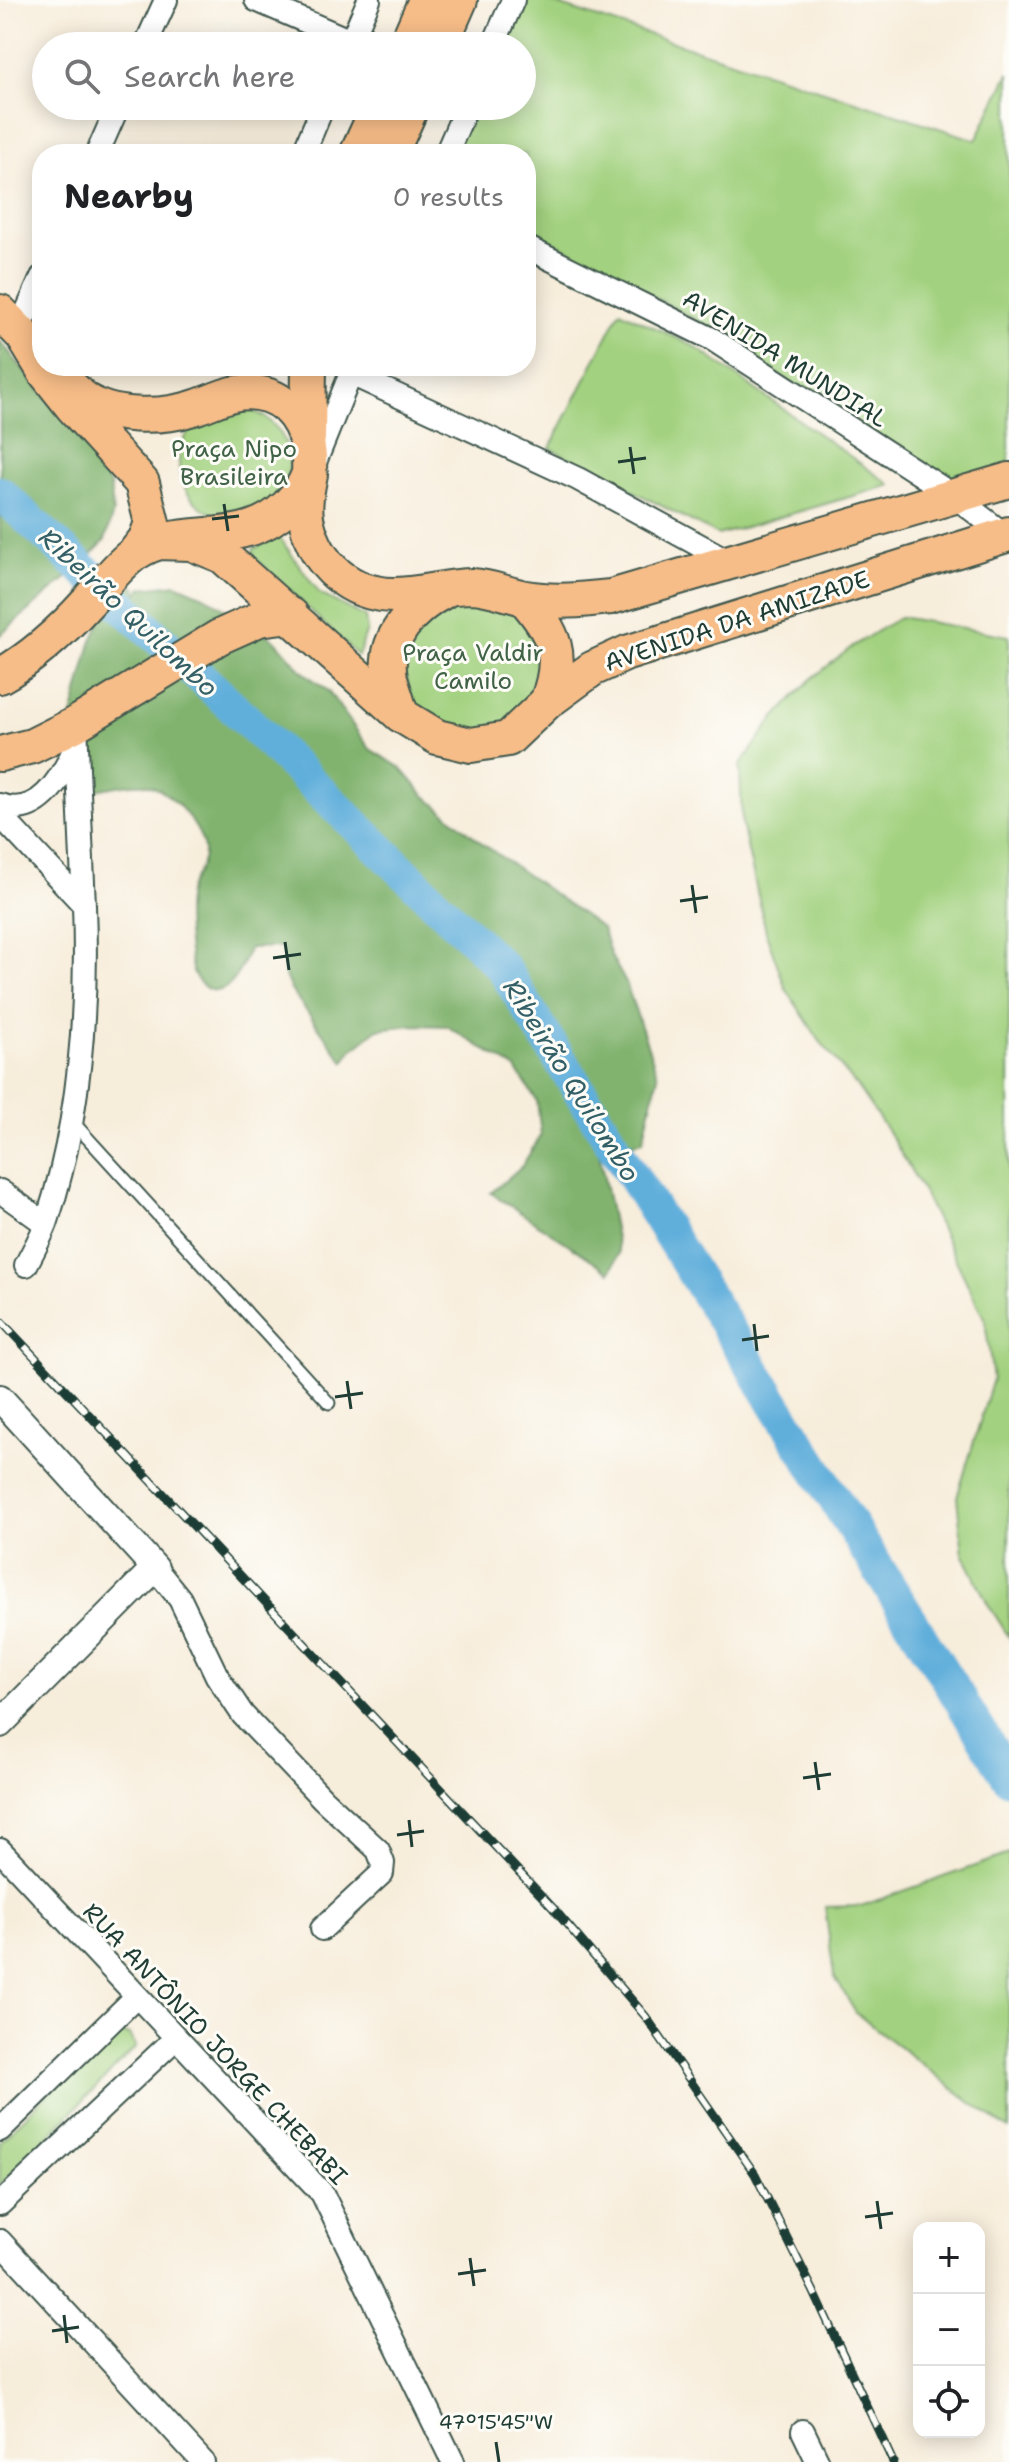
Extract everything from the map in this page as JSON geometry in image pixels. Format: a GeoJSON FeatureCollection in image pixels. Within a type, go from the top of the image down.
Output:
{"type":"FeatureCollection","features":[{"type":"Feature","properties":{"kind":"main road"},"geometry":{"type":"LineString","coordinates":[[412,32],[426,0]]}},
{"type":"Feature","properties":{"kind":"main road"},"geometry":{"type":"LineString","coordinates":[[446,32],[460,0]]}},
{"type":"Feature","properties":{"kind":"main road"},"geometry":{"type":"LineString","coordinates":[[362,144],[373,120]]}},
{"type":"Feature","properties":{"kind":"main road"},"geometry":{"type":"LineString","coordinates":[[395,144],[406,120]]}},
{"type":"Feature","properties":{"kind":"main road"},"geometry":{"type":"LineString","coordinates":[[0,676],[24,663],[136,555],[152,523],[142,483],[48,376]]}},
{"type":"Feature","properties":{"kind":"main road"},"geometry":{"type":"LineString","coordinates":[[63,376],[82,398],[98,407],[134,415],[193,409],[235,392],[259,393],[283,402],[300,422],[309,460],[296,496],[277,514],[250,529],[221,536],[185,536],[136,555]]}},
{"type":"Feature","properties":{"kind":"main road"},"geometry":{"type":"LineString","coordinates":[[71,376],[100,389],[140,396],[207,385],[220,376]]}},
{"type":"Feature","properties":{"kind":"main road"},"geometry":{"type":"LineString","coordinates":[[309,376],[307,523],[322,558],[333,573],[369,592],[393,595],[472,586],[505,591],[524,598],[573,601],[611,597],[1009,480]]}},
{"type":"Feature","properties":{"kind":"main road","name":"AVENIDA DA AMIZADE"},"geometry":{"type":"LineString","coordinates":[[136,555],[191,543],[223,556],[401,715],[437,737],[471,745],[508,739],[547,702],[592,669],[627,653],[1008,536]]}},
{"type":"Feature","properties":{"kind":"main road"},"geometry":{"type":"LineString","coordinates":[[401,715],[389,675],[392,647],[404,622],[423,602],[448,589]]}},
{"type":"Feature","properties":{"kind":"main road"},"geometry":{"type":"LineString","coordinates":[[524,598],[553,638],[557,656],[556,679],[547,702]]}},
{"type":"Feature","properties":{"kind":"main road"},"geometry":{"type":"LineString","coordinates":[[0,754],[76,736],[219,637],[259,619],[291,615]]}},
{"type":"Feature","properties":{"kind":"street"},"geometry":{"type":"LineString","coordinates":[[151,32],[166,0]]}},
{"type":"Feature","properties":{"kind":"street"},"geometry":{"type":"LineString","coordinates":[[256,0],[324,32]]}},
{"type":"Feature","properties":{"kind":"street"},"geometry":{"type":"LineString","coordinates":[[355,32],[369,0]]}},
{"type":"Feature","properties":{"kind":"street"},"geometry":{"type":"LineString","coordinates":[[499,32],[513,0]]}},
{"type":"Feature","properties":{"kind":"street"},"geometry":{"type":"LineString","coordinates":[[101,144],[112,120]]}},
{"type":"Feature","properties":{"kind":"street"},"geometry":{"type":"LineString","coordinates":[[307,144],[317,120]]}},
{"type":"Feature","properties":{"kind":"street"},"geometry":{"type":"LineString","coordinates":[[450,144],[461,120]]}},
{"type":"Feature","properties":{"kind":"street","name":"AVENIDA MUNDIAL"},"geometry":{"type":"LineString","coordinates":[[536,252],[691,327],[954,496],[1008,536]]}},
{"type":"Feature","properties":{"kind":"street"},"geometry":{"type":"LineString","coordinates":[[25,337],[32,312]]}},
{"type":"Feature","properties":{"kind":"street"},"geometry":{"type":"LineString","coordinates":[[309,460],[349,376]]}},
{"type":"Feature","properties":{"kind":"street"},"geometry":{"type":"LineString","coordinates":[[364,376],[578,479],[730,562]]}},
{"type":"Feature","properties":{"kind":"street"},"geometry":{"type":"LineString","coordinates":[[0,805],[9,809],[29,805],[45,796],[62,776],[76,736]]}},
{"type":"Feature","properties":{"kind":"street"},"geometry":{"type":"LineString","coordinates":[[26,1265],[46,1224],[73,1122],[86,965],[76,736]]}},
{"type":"Feature","properties":{"kind":"street"},"geometry":{"type":"LineString","coordinates":[[0,815],[84,905]]}},
{"type":"Feature","properties":{"kind":"street"},"geometry":{"type":"LineString","coordinates":[[0,1191],[46,1224]]}},
{"type":"Feature","properties":{"kind":"street"},"geometry":{"type":"LineString","coordinates":[[0,1398],[180,1599],[217,1676],[243,1715],[323,1799],[378,1850],[383,1863],[382,1873],[322,1929]]}},
{"type":"Feature","properties":{"kind":"street"},"geometry":{"type":"LineString","coordinates":[[0,1724],[155,1568]]}},
{"type":"Feature","properties":{"kind":"street","name":"RUA ANTÔNIO JORGE CHEBABI"},"geometry":{"type":"LineString","coordinates":[[0,1850],[322,2193],[453,2462]]}},
{"type":"Feature","properties":{"kind":"street"},"geometry":{"type":"LineString","coordinates":[[0,2130],[136,1997]]}},
{"type":"Feature","properties":{"kind":"street"},"geometry":{"type":"LineString","coordinates":[[0,2204],[176,2038]]}},
{"type":"Feature","properties":{"kind":"street"},"geometry":{"type":"LineString","coordinates":[[0,2241],[203,2462]]}},
{"type":"Feature","properties":{"kind":"street"},"geometry":{"type":"LineString","coordinates":[[803,2431],[818,2462]]}},
{"type":"Feature","properties":{"kind":"lane"},"geometry":{"type":"LineString","coordinates":[[73,1122],[329,1403]]}},
{"type":"Feature","properties":{"kind":"green space"},"geometry":{"type":"Polygon","coordinates":[[[524,0],[543,0],[976,140],[1009,73],[1009,470],[943,490],[707,326],[536,232],[536,144],[454,144],[465,120],[536,120],[536,32],[509,32],[524,0]]]}},
{"type":"Feature","properties":{"kind":"green space"},"geometry":{"type":"Polygon","coordinates":[[[620,311],[694,346],[891,485],[718,535],[550,448],[620,311]]]}},
{"type":"Feature","properties":{"kind":"green space"},"geometry":{"type":"Polygon","coordinates":[[[0,341],[96,458],[110,485],[113,513],[105,540],[86,561],[0,635],[0,341]]]}},
{"type":"Feature","properties":{"kind":"green space","name":"Praça Nipo Brasileira"},"geometry":{"type":"Polygon","coordinates":[[[234,408],[255,412],[273,424],[285,442],[289,463],[285,484],[273,502],[255,514],[234,518],[213,514],[195,502],[183,484],[179,463],[183,442],[195,424],[213,412],[234,408]]]}},
{"type":"Feature","properties":{"kind":"green space"},"geometry":{"type":"Polygon","coordinates":[[[279,537],[320,594],[365,617],[367,630],[358,656],[254,557],[253,549],[279,537]]]}},
{"type":"Feature","properties":{"kind":"green space"},"geometry":{"type":"Polygon","coordinates":[[[176,584],[206,597],[275,640],[302,671],[328,691],[370,749],[401,768],[423,794],[483,844],[602,928],[611,956],[626,983],[658,1076],[643,1141],[599,1153],[619,1253],[610,1272],[491,1193],[522,1166],[541,1135],[537,1101],[516,1069],[447,1026],[412,1025],[378,1029],[352,1050],[344,1062],[291,990],[285,976],[282,947],[249,948],[234,979],[222,989],[214,991],[206,988],[195,977],[189,951],[186,906],[189,889],[204,856],[197,830],[173,800],[153,787],[132,784],[89,791],[66,739],[91,643],[101,620],[128,587],[135,587],[138,593],[142,588],[176,584]]]}},
{"type":"Feature","properties":{"kind":"green space","name":"Praça Valdir Camilo"},"geometry":{"type":"Polygon","coordinates":[[[477,597],[518,613],[542,650],[538,695],[504,730],[457,735],[416,710],[402,664],[407,642],[435,608],[477,597]]]}},
{"type":"Feature","properties":{"kind":"green space"},"geometry":{"type":"Polygon","coordinates":[[[900,617],[1009,636],[1009,1637],[963,1554],[957,1497],[993,1379],[985,1320],[919,1184],[889,1133],[856,1085],[819,1040],[786,989],[767,936],[742,824],[740,766],[772,721],[810,680],[853,646],[900,617]]]}},
{"type":"Feature","properties":{"kind":"green space"},"geometry":{"type":"Polygon","coordinates":[[[1009,1854],[1009,2129],[856,2013],[834,1976],[825,1907],[861,1906],[1009,1854]]]}},
{"type":"Feature","properties":{"kind":"green space"},"geometry":{"type":"Polygon","coordinates":[[[111,2031],[129,2035],[136,2047],[0,2185],[0,2141],[111,2031]]]}},
{"type":"Feature","properties":{"kind":"waterway","name":"Ribeirão Quilombo"},"geometry":{"type":"LineString","coordinates":[[0,493],[233,707],[502,967],[1009,1778]]}},
{"type":"Feature","properties":{"kind":"railway"},"geometry":{"type":"LineString","coordinates":[[0,1320],[553,1908],[646,2017],[755,2174],[893,2462]]}}]}
